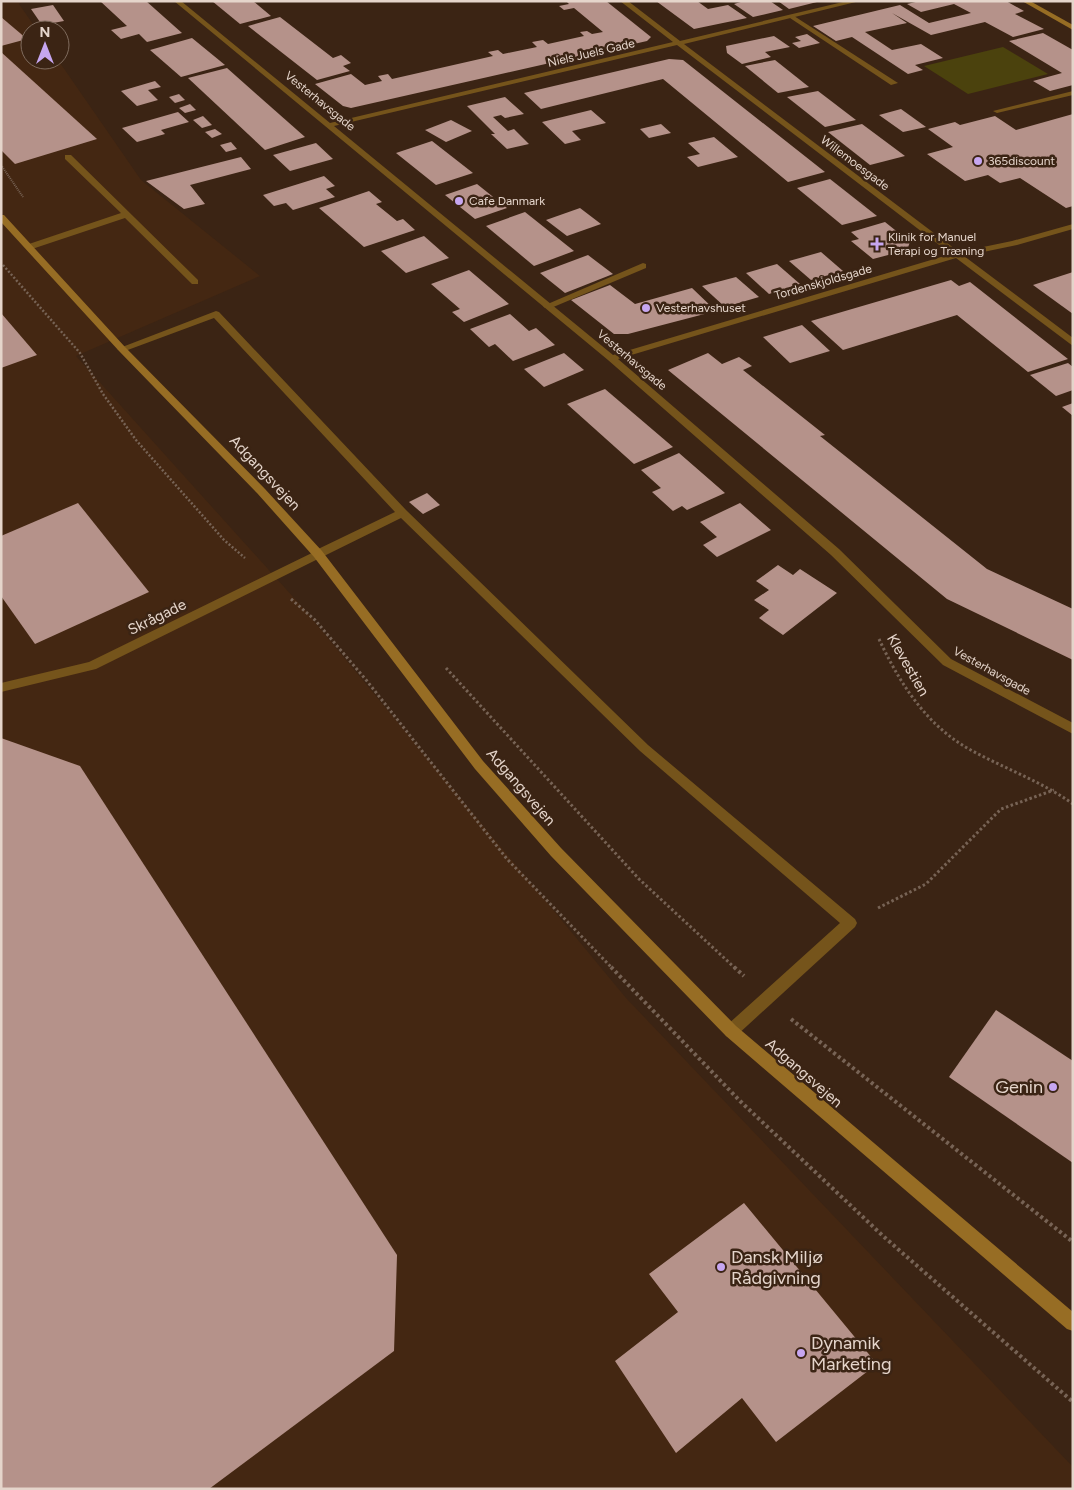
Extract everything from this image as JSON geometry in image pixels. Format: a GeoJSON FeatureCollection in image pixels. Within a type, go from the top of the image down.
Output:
{"type":"FeatureCollection","features":[{"type":"Feature","properties":{"kind":"street","name":"Vesterhavsgade"},"geometry":{"type":"LineString","coordinates":[[177,1],[611,358],[835,552],[947,662],[1073,730]]}},
{"type":"Feature","properties":{"kind":"street","name":"Willemoesgade"},"geometry":{"type":"LineString","coordinates":[[623,1],[1073,342]]}},
{"type":"Feature","properties":{"kind":"street","name":"Niels Juels Gade"},"geometry":{"type":"LineString","coordinates":[[330,125],[857,1]]}},
{"type":"Feature","properties":{"kind":"street"},"geometry":{"type":"LineString","coordinates":[[1025,1],[1073,28]]}},
{"type":"Feature","properties":{"kind":"street"},"geometry":{"type":"LineString","coordinates":[[792,17],[894,83]]}},
{"type":"Feature","properties":{"kind":"street"},"geometry":{"type":"LineString","coordinates":[[997,110],[1073,93]]}},
{"type":"Feature","properties":{"kind":"street"},"geometry":{"type":"LineString","coordinates":[[68,157],[195,282]]}},
{"type":"Feature","properties":{"kind":"street"},"geometry":{"type":"LineString","coordinates":[[29,247],[126,214]]}},
{"type":"Feature","properties":{"kind":"street","name":"Adgangsvejen"},"geometry":{"type":"LineString","coordinates":[[1,217],[122,349],[262,491],[318,554],[486,772],[556,852],[731,1031],[1073,1323]]}},
{"type":"Feature","properties":{"kind":"street","name":"Tordenskjoldsgade"},"geometry":{"type":"LineString","coordinates":[[611,358],[958,256],[1014,244],[1073,226]]}},
{"type":"Feature","properties":{"kind":"street"},"geometry":{"type":"LineString","coordinates":[[548,306],[643,266]]}},
{"type":"Feature","properties":{"kind":"street"},"geometry":{"type":"LineString","coordinates":[[122,349],[216,314],[402,513],[644,748],[850,923],[731,1031]]}},
{"type":"Feature","properties":{"kind":"street","name":"Skrågade"},"geometry":{"type":"LineString","coordinates":[[1,688],[92,666],[402,513]]}},
{"type":"Feature","properties":{"kind":"path"},"geometry":{"type":"LineString","coordinates":[[1,165],[23,198]]}},
{"type":"Feature","properties":{"kind":"path","name":"Klevestien"},"geometry":{"type":"LineString","coordinates":[[878,636],[885,652],[914,702],[932,720],[966,748],[1054,790],[1073,804]]}},
{"type":"Feature","properties":{"kind":"path"},"geometry":{"type":"LineString","coordinates":[[440,661],[638,880],[795,1023],[1073,1242]]}},
{"type":"Feature","properties":{"kind":"path"},"geometry":{"type":"LineString","coordinates":[[850,923],[926,884],[1000,809],[1054,790]]}},
{"type":"Feature","properties":{"kind":"shaded area"},"geometry":{"type":"Polygon","coordinates":[[[1,1],[23,1],[19,4],[30,20],[20,20],[20,70],[65,70],[141,180],[260,276],[76,356],[303,608],[626,998],[1073,1467],[1073,1489],[1,1489],[1,1]]]}},
{"type":"Feature","properties":{"kind":"shaded area"},"geometry":{"type":"Polygon","coordinates":[[[1003,47],[1048,74],[968,94],[924,66],[1003,47]]]}},
{"type":"Feature","properties":{"kind":"building"},"geometry":{"type":"Polygon","coordinates":[[[100,1],[146,1],[182,33],[147,42],[139,34],[121,39],[111,30],[127,26],[100,1]]]}},
{"type":"Feature","properties":{"kind":"building"},"geometry":{"type":"Polygon","coordinates":[[[212,1],[253,1],[271,16],[240,24],[212,1]]]}},
{"type":"Feature","properties":{"kind":"building"},"geometry":{"type":"Polygon","coordinates":[[[566,1],[606,1],[651,37],[647,41],[351,108],[343,106],[315,84],[351,74],[365,85],[382,81],[378,76],[388,74],[392,79],[493,56],[488,52],[498,50],[503,54],[537,47],[532,42],[543,40],[548,44],[584,36],[580,32],[587,31],[592,34],[603,32],[574,8],[564,10],[559,6],[569,4],[566,1]]]}},
{"type":"Feature","properties":{"kind":"building"},"geometry":{"type":"Polygon","coordinates":[[[656,1],[697,1],[708,9],[728,5],[747,18],[694,29],[656,1]]]}},
{"type":"Feature","properties":{"kind":"building"},"geometry":{"type":"Polygon","coordinates":[[[744,1],[770,1],[783,10],[753,17],[734,4],[744,1]]]}},
{"type":"Feature","properties":{"kind":"building"},"geometry":{"type":"Polygon","coordinates":[[[778,1],[817,1],[817,2],[789,9],[778,1]]]}},
{"type":"Feature","properties":{"kind":"building"},"geometry":{"type":"Polygon","coordinates":[[[920,1],[1006,1],[1024,11],[1015,14],[1044,29],[1013,37],[985,22],[931,35],[892,13],[907,23],[865,32],[892,50],[921,44],[943,58],[915,65],[923,70],[908,74],[852,37],[836,41],[813,26],[900,5],[929,23],[971,13],[954,4],[921,12],[907,4],[920,1]]]}},
{"type":"Feature","properties":{"kind":"building"},"geometry":{"type":"Polygon","coordinates":[[[53,5],[63,20],[39,20],[31,9],[53,5]]]}},
{"type":"Feature","properties":{"kind":"building"},"geometry":{"type":"Polygon","coordinates":[[[1,17],[20,33],[20,41],[1,46],[1,17]]]}},
{"type":"Feature","properties":{"kind":"building"},"geometry":{"type":"Polygon","coordinates":[[[280,17],[333,58],[341,55],[351,63],[343,66],[350,71],[317,80],[248,26],[280,17]]]}},
{"type":"Feature","properties":{"kind":"building"},"geometry":{"type":"Polygon","coordinates":[[[1043,33],[1073,50],[1073,85],[1050,91],[1033,81],[1062,73],[1009,41],[1043,33]]]}},
{"type":"Feature","properties":{"kind":"building"},"geometry":{"type":"Polygon","coordinates":[[[807,34],[820,43],[799,48],[792,43],[801,41],[795,37],[807,34]]]}},
{"type":"Feature","properties":{"kind":"building"},"geometry":{"type":"Polygon","coordinates":[[[774,36],[790,47],[765,52],[771,57],[742,64],[727,53],[726,46],[774,36]]]}},
{"type":"Feature","properties":{"kind":"building"},"geometry":{"type":"Polygon","coordinates":[[[192,38],[225,65],[181,77],[150,50],[192,38]]]}},
{"type":"Feature","properties":{"kind":"building"},"geometry":{"type":"Polygon","coordinates":[[[1,52],[97,139],[15,164],[1,150],[1,52]]]}},
{"type":"Feature","properties":{"kind":"building"},"geometry":{"type":"Polygon","coordinates":[[[669,59],[683,60],[825,172],[788,182],[663,79],[541,109],[524,93],[669,59]]]}},
{"type":"Feature","properties":{"kind":"building"},"geometry":{"type":"Polygon","coordinates":[[[775,60],[809,87],[778,93],[745,66],[775,60]]]}},
{"type":"Feature","properties":{"kind":"building"},"geometry":{"type":"Polygon","coordinates":[[[227,68],[305,137],[265,150],[188,78],[227,68]]]}},
{"type":"Feature","properties":{"kind":"building"},"geometry":{"type":"Polygon","coordinates":[[[155,81],[161,87],[148,90],[158,100],[137,106],[121,91],[155,81]]]}},
{"type":"Feature","properties":{"kind":"building"},"geometry":{"type":"Polygon","coordinates":[[[818,91],[856,120],[825,127],[787,97],[818,91]]]}},
{"type":"Feature","properties":{"kind":"building"},"geometry":{"type":"Polygon","coordinates":[[[179,94],[185,100],[175,103],[169,97],[179,94]]]}},
{"type":"Feature","properties":{"kind":"building"},"geometry":{"type":"Polygon","coordinates":[[[505,97],[524,114],[505,118],[501,115],[493,117],[508,131],[514,129],[529,144],[507,149],[467,106],[505,97]]]}},
{"type":"Feature","properties":{"kind":"building"},"geometry":{"type":"Polygon","coordinates":[[[190,104],[196,110],[185,113],[179,108],[190,104]]]}},
{"type":"Feature","properties":{"kind":"building"},"geometry":{"type":"Polygon","coordinates":[[[901,109],[926,127],[903,132],[879,115],[901,109]]]}},
{"type":"Feature","properties":{"kind":"building"},"geometry":{"type":"Polygon","coordinates":[[[591,110],[606,123],[572,131],[581,140],[565,144],[542,122],[591,110]]]}},
{"type":"Feature","properties":{"kind":"building"},"geometry":{"type":"Polygon","coordinates":[[[178,112],[189,122],[161,130],[165,134],[137,142],[122,128],[178,112]]]}},
{"type":"Feature","properties":{"kind":"building"},"geometry":{"type":"Polygon","coordinates":[[[1073,114],[1073,206],[1066,208],[1020,178],[1000,183],[988,175],[965,181],[927,154],[953,147],[928,129],[955,122],[960,125],[995,116],[1016,130],[1073,114]]]}},
{"type":"Feature","properties":{"kind":"building"},"geometry":{"type":"Polygon","coordinates":[[[203,116],[212,125],[202,128],[193,120],[203,116]]]}},
{"type":"Feature","properties":{"kind":"building"},"geometry":{"type":"Polygon","coordinates":[[[451,120],[472,131],[446,142],[425,130],[451,120]]]}},
{"type":"Feature","properties":{"kind":"building"},"geometry":{"type":"Polygon","coordinates":[[[661,124],[671,133],[649,138],[640,129],[661,124]]]}},
{"type":"Feature","properties":{"kind":"building"},"geometry":{"type":"Polygon","coordinates":[[[862,124],[905,156],[870,165],[828,132],[862,124]]]}},
{"type":"Feature","properties":{"kind":"building"},"geometry":{"type":"Polygon","coordinates":[[[215,129],[222,134],[212,138],[205,132],[215,129]]]}},
{"type":"Feature","properties":{"kind":"building"},"geometry":{"type":"Polygon","coordinates":[[[714,137],[738,157],[698,167],[687,157],[700,154],[688,143],[714,137]]]}},
{"type":"Feature","properties":{"kind":"building"},"geometry":{"type":"Polygon","coordinates":[[[432,141],[473,173],[436,185],[396,153],[432,141]]]}},
{"type":"Feature","properties":{"kind":"building"},"geometry":{"type":"Polygon","coordinates":[[[231,142],[237,149],[226,152],[220,145],[231,142]]]}},
{"type":"Feature","properties":{"kind":"building"},"geometry":{"type":"Polygon","coordinates":[[[316,143],[333,159],[290,171],[273,155],[316,143]]]}},
{"type":"Feature","properties":{"kind":"building"},"geometry":{"type":"Polygon","coordinates":[[[241,157],[251,169],[190,185],[205,204],[184,209],[146,181],[241,157]]]}},
{"type":"Feature","properties":{"kind":"building"},"geometry":{"type":"Polygon","coordinates":[[[324,176],[335,186],[326,189],[335,197],[293,210],[286,203],[274,206],[263,195],[324,176]]]}},
{"type":"Feature","properties":{"kind":"building"},"geometry":{"type":"Polygon","coordinates":[[[830,179],[877,216],[842,225],[797,188],[830,179]]]}},
{"type":"Feature","properties":{"kind":"building"},"geometry":{"type":"Polygon","coordinates":[[[477,184],[507,208],[475,219],[445,195],[477,184]]]}},
{"type":"Feature","properties":{"kind":"building"},"geometry":{"type":"Polygon","coordinates":[[[369,191],[382,202],[376,204],[397,221],[403,219],[415,230],[364,247],[319,208],[369,191]]]}},
{"type":"Feature","properties":{"kind":"building"},"geometry":{"type":"Polygon","coordinates":[[[580,208],[601,224],[567,236],[546,220],[580,208]]]}},
{"type":"Feature","properties":{"kind":"building"},"geometry":{"type":"Polygon","coordinates":[[[525,212],[574,251],[534,266],[486,226],[525,212]]]}},
{"type":"Feature","properties":{"kind":"building"},"geometry":{"type":"Polygon","coordinates":[[[885,222],[910,242],[907,250],[873,259],[851,241],[859,239],[851,232],[885,222]]]}},
{"type":"Feature","properties":{"kind":"building"},"geometry":{"type":"Polygon","coordinates":[[[424,236],[449,258],[406,273],[381,251],[424,236]]]}},
{"type":"Feature","properties":{"kind":"building"},"geometry":{"type":"Polygon","coordinates":[[[821,252],[843,271],[811,280],[789,261],[821,252]]]}},
{"type":"Feature","properties":{"kind":"building"},"geometry":{"type":"Polygon","coordinates":[[[588,255],[613,274],[565,293],[540,273],[588,255]]]}},
{"type":"Feature","properties":{"kind":"building"},"geometry":{"type":"Polygon","coordinates":[[[777,264],[800,284],[769,294],[746,273],[777,264]]]}},
{"type":"Feature","properties":{"kind":"building"},"geometry":{"type":"Polygon","coordinates":[[[469,270],[509,304],[464,322],[452,312],[460,309],[431,284],[469,270]]]}},
{"type":"Feature","properties":{"kind":"building"},"geometry":{"type":"Polygon","coordinates":[[[1073,272],[1073,314],[1033,285],[1073,272]]]}},
{"type":"Feature","properties":{"kind":"building"},"geometry":{"type":"Polygon","coordinates":[[[736,277],[759,297],[725,307],[702,286],[736,277]]]}},
{"type":"Feature","properties":{"kind":"building"},"geometry":{"type":"Polygon","coordinates":[[[951,280],[959,286],[970,282],[1068,359],[1028,372],[957,315],[843,350],[811,321],[951,280]]]}},
{"type":"Feature","properties":{"kind":"building","name":"Vesterhavshuset"},"geometry":{"type":"Polygon","coordinates":[[[610,285],[635,304],[692,288],[716,311],[628,334],[614,334],[571,300],[610,285]]]}},
{"type":"Feature","properties":{"kind":"building"},"geometry":{"type":"Polygon","coordinates":[[[1,313],[37,355],[1,368],[1,313]]]}},
{"type":"Feature","properties":{"kind":"building"},"geometry":{"type":"Polygon","coordinates":[[[510,314],[529,331],[536,328],[555,345],[513,361],[495,344],[489,347],[470,329],[510,314]]]}},
{"type":"Feature","properties":{"kind":"building"},"geometry":{"type":"Polygon","coordinates":[[[802,325],[830,351],[790,363],[763,337],[802,325]]]}},
{"type":"Feature","properties":{"kind":"building"},"geometry":{"type":"Polygon","coordinates":[[[564,353],[584,370],[544,387],[524,369],[564,353]]]}},
{"type":"Feature","properties":{"kind":"building"},"geometry":{"type":"Polygon","coordinates":[[[708,353],[722,364],[739,357],[752,366],[743,370],[825,435],[820,436],[987,569],[1073,609],[1073,660],[947,599],[668,370],[708,353]]]}},
{"type":"Feature","properties":{"kind":"building"},"geometry":{"type":"Polygon","coordinates":[[[1068,363],[1073,367],[1073,390],[1056,396],[1030,375],[1068,363]]]}},
{"type":"Feature","properties":{"kind":"building"},"geometry":{"type":"Polygon","coordinates":[[[605,389],[673,447],[634,464],[567,404],[605,389]]]}},
{"type":"Feature","properties":{"kind":"building"},"geometry":{"type":"Polygon","coordinates":[[[1073,403],[1073,416],[1062,407],[1073,403]]]}},
{"type":"Feature","properties":{"kind":"building"},"geometry":{"type":"Polygon","coordinates":[[[679,453],[725,493],[687,510],[682,506],[673,511],[652,492],[661,488],[641,470],[679,453]]]}},
{"type":"Feature","properties":{"kind":"building"},"geometry":{"type":"Polygon","coordinates":[[[427,493],[440,505],[423,514],[409,502],[427,493]]]}},
{"type":"Feature","properties":{"kind":"building"},"geometry":{"type":"Polygon","coordinates":[[[78,503],[149,592],[35,644],[1,596],[1,536],[78,503]]]}},
{"type":"Feature","properties":{"kind":"building"},"geometry":{"type":"Polygon","coordinates":[[[740,503],[771,530],[717,557],[703,545],[717,537],[700,522],[740,503]]]}},
{"type":"Feature","properties":{"kind":"building"},"geometry":{"type":"Polygon","coordinates":[[[778,565],[793,575],[800,569],[837,593],[783,635],[759,618],[769,610],[754,600],[769,590],[756,581],[778,565]]]}},
{"type":"Feature","properties":{"kind":"building"},"geometry":{"type":"Polygon","coordinates":[[[1,738],[80,766],[397,1255],[394,1351],[209,1489],[1,1489],[1,738]]]}},
{"type":"Feature","properties":{"kind":"building"},"geometry":{"type":"Polygon","coordinates":[[[996,1010],[1073,1061],[1073,1163],[949,1077],[996,1010]]]}},
{"type":"Feature","properties":{"kind":"building"},"geometry":{"type":"Polygon","coordinates":[[[744,1203],[877,1364],[776,1442],[742,1398],[676,1453],[615,1361],[678,1312],[649,1274],[744,1203]]]}},
{"type":"Feature","properties":{"kind":"place","name":"365discount"},"geometry":{"type":"Point","coordinates":[978,161]}},
{"type":"Feature","properties":{"kind":"place","name":"Cafe Danmark"},"geometry":{"type":"Point","coordinates":[459,201]}},
{"type":"Feature","properties":{"kind":"place","name":"Klinik for Manuel Terapi og Træning"},"geometry":{"type":"Point","coordinates":[877,244]}},
{"type":"Feature","properties":{"kind":"place","name":"Vesterhavshuset"},"geometry":{"type":"Point","coordinates":[646,308]}},
{"type":"Feature","properties":{"kind":"place","name":"Genin"},"geometry":{"type":"Point","coordinates":[1053,1087]}},
{"type":"Feature","properties":{"kind":"place","name":"Dansk Miljø Rådgivning"},"geometry":{"type":"Point","coordinates":[721,1267]}},
{"type":"Feature","properties":{"kind":"place","name":"Dynamik Marketing"},"geometry":{"type":"Point","coordinates":[801,1353]}}]}
